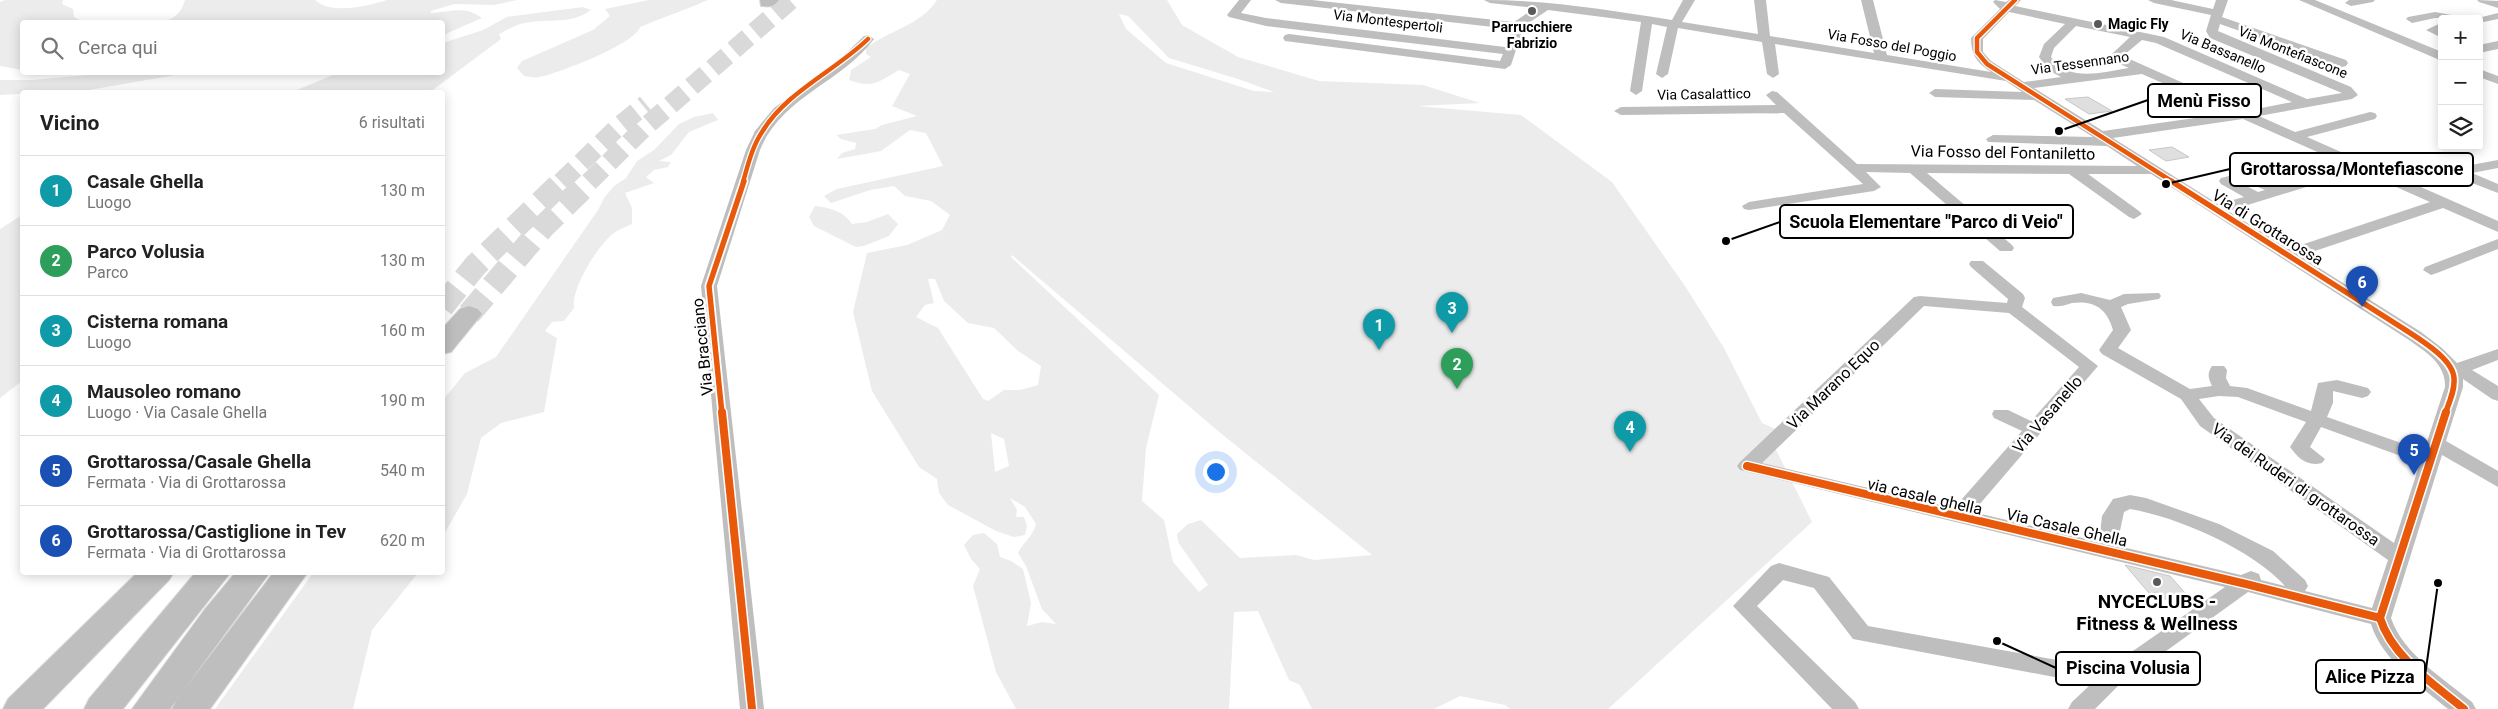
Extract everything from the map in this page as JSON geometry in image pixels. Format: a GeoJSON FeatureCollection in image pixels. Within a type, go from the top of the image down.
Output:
{"type":"FeatureCollection","features":[{"type":"Feature","properties":{"kind":"highway"},"geometry":{"type":"LineString","coordinates":[[445,342],[469,314]]}},
{"type":"Feature","properties":{"kind":"highway"},"geometry":{"type":"LineString","coordinates":[[21,709],[155,575]]}},
{"type":"Feature","properties":{"kind":"highway"},"geometry":{"type":"LineString","coordinates":[[102,709],[213,575]]}},
{"type":"Feature","properties":{"kind":"highway"},"geometry":{"type":"LineString","coordinates":[[150,709],[217,618],[252,575]]}},
{"type":"Feature","properties":{"kind":"highway"},"geometry":{"type":"LineString","coordinates":[[190,709],[290,575]]}},
{"type":"Feature","properties":{"kind":"street","name":"Via Montespertoli"},"geometry":{"type":"LineString","coordinates":[[1245,0],[1233,15],[1260,22],[1509,51]]}},
{"type":"Feature","properties":{"kind":"street"},"geometry":{"type":"LineString","coordinates":[[1281,0],[1518,26]]}},
{"type":"Feature","properties":{"kind":"street"},"geometry":{"type":"LineString","coordinates":[[1390,52],[1418,0]]}},
{"type":"Feature","properties":{"kind":"street","name":"Via Fosso del Poggio"},"geometry":{"type":"LineString","coordinates":[[1490,0],[1515,1],[1592,11],[1766,39],[2016,83]]}},
{"type":"Feature","properties":{"kind":"street"},"geometry":{"type":"LineString","coordinates":[[1574,0],[1592,11]]}},
{"type":"Feature","properties":{"kind":"street"},"geometry":{"type":"LineString","coordinates":[[1662,74],[1671,29],[1689,0]]}},
{"type":"Feature","properties":{"kind":"street"},"geometry":{"type":"LineString","coordinates":[[1760,0],[1773,74]]}},
{"type":"Feature","properties":{"kind":"street"},"geometry":{"type":"LineString","coordinates":[[1867,0],[1882,59]]}},
{"type":"Feature","properties":{"kind":"street"},"geometry":{"type":"LineString","coordinates":[[2154,0],[2216,16],[2342,63]]}},
{"type":"Feature","properties":{"kind":"street"},"geometry":{"type":"LineString","coordinates":[[2216,16],[2222,0]]}},
{"type":"Feature","properties":{"kind":"street"},"geometry":{"type":"LineString","coordinates":[[2305,0],[2438,55]]}},
{"type":"Feature","properties":{"kind":"street"},"geometry":{"type":"LineString","coordinates":[[2350,3],[2369,0]]}},
{"type":"Feature","properties":{"kind":"street"},"geometry":{"type":"LineString","coordinates":[[2483,0],[2498,6]]}},
{"type":"Feature","properties":{"kind":"street","name":"Via Bassanello"},"geometry":{"type":"LineString","coordinates":[[2006,3],[2073,22],[2164,42],[2307,104]]}},
{"type":"Feature","properties":{"kind":"street","name":"Via di Grottarossa"},"geometry":{"type":"LineString","coordinates":[[2006,3],[1979,35],[1976,47],[1985,62],[2400,327],[2441,357],[2452,371]]}},
{"type":"Feature","properties":{"kind":"street"},"geometry":{"type":"LineString","coordinates":[[1289,38],[1505,65],[1518,26],[1546,6]]}},
{"type":"Feature","properties":{"kind":"street","name":"Via Montefiascone"},"geometry":{"type":"LineString","coordinates":[[1993,139],[2104,139],[2352,95],[2216,36],[2212,32],[2216,16]]}},
{"type":"Feature","properties":{"kind":"street"},"geometry":{"type":"LineString","coordinates":[[2412,19],[2438,16]]}},
{"type":"Feature","properties":{"kind":"street"},"geometry":{"type":"LineString","coordinates":[[2483,19],[2498,16]]}},
{"type":"Feature","properties":{"kind":"street"},"geometry":{"type":"LineString","coordinates":[[1636,91],[1647,20]]}},
{"type":"Feature","properties":{"kind":"street"},"geometry":{"type":"LineString","coordinates":[[2073,22],[2048,47],[2045,57],[2052,67],[2076,80]]}},
{"type":"Feature","properties":{"kind":"street"},"geometry":{"type":"LineString","coordinates":[[2138,36],[2117,56],[2121,60],[2498,227]]}},
{"type":"Feature","properties":{"kind":"street","name":"Via Bracciano"},"geometry":{"type":"LineString","coordinates":[[752,709],[709,286],[740,192],[748,158],[761,131],[777,112],[800,91],[843,62],[868,39]]}},
{"type":"Feature","properties":{"kind":"street"},"geometry":{"type":"LineString","coordinates":[[2483,48],[2498,45]]}},
{"type":"Feature","properties":{"kind":"street","name":"Via Tessennano"},"geometry":{"type":"LineString","coordinates":[[2016,83],[2076,80],[2143,70]]}},
{"type":"Feature","properties":{"kind":"street"},"geometry":{"type":"LineString","coordinates":[[2483,74],[2498,80]]}},
{"type":"Feature","properties":{"kind":"street"},"geometry":{"type":"LineString","coordinates":[[1935,93],[2037,96]]}},
{"type":"Feature","properties":{"kind":"street"},"geometry":{"type":"LineString","coordinates":[[1749,206],[1874,187],[1772,95]]}},
{"type":"Feature","properties":{"kind":"street","name":"Via Casalattico"},"geometry":{"type":"LineString","coordinates":[[1621,111],[1788,109]]}},
{"type":"Feature","properties":{"kind":"street"},"geometry":{"type":"LineString","coordinates":[[2292,136],[2370,116]]}},
{"type":"Feature","properties":{"kind":"street"},"geometry":{"type":"LineString","coordinates":[[2398,183],[2498,164]]}},
{"type":"Feature","properties":{"kind":"street","name":"Via Fosso del Fontaniletto"},"geometry":{"type":"LineString","coordinates":[[1853,168],[2154,170]]}},
{"type":"Feature","properties":{"kind":"street"},"geometry":{"type":"LineString","coordinates":[[1913,168],[2006,248]]}},
{"type":"Feature","properties":{"kind":"street"},"geometry":{"type":"LineString","coordinates":[[2073,170],[2134,214]]}},
{"type":"Feature","properties":{"kind":"street"},"geometry":{"type":"LineString","coordinates":[[2216,210],[2304,183],[2269,172]]}},
{"type":"Feature","properties":{"kind":"street"},"geometry":{"type":"LineString","coordinates":[[2456,172],[2498,189]]}},
{"type":"Feature","properties":{"kind":"street"},"geometry":{"type":"LineString","coordinates":[[2257,198],[2226,181],[2245,176],[2278,191]]}},
{"type":"Feature","properties":{"kind":"street"},"geometry":{"type":"LineString","coordinates":[[2287,255],[2443,203]]}},
{"type":"Feature","properties":{"kind":"street"},"geometry":{"type":"LineString","coordinates":[[2431,270],[2498,244]]}},
{"type":"Feature","properties":{"kind":"street"},"geometry":{"type":"LineString","coordinates":[[1977,264],[2017,298],[2013,308]]}},
{"type":"Feature","properties":{"kind":"street"},"geometry":{"type":"LineString","coordinates":[[2059,302],[2082,297],[2114,311],[2114,304],[2124,299],[2153,296]]}},
{"type":"Feature","properties":{"kind":"street","name":"Via Marano Equo"},"geometry":{"type":"LineString","coordinates":[[1751,462],[1920,301],[2013,308]]}},
{"type":"Feature","properties":{"kind":"street","name":"Via Vasanello"},"geometry":{"type":"LineString","coordinates":[[1964,510],[2089,366],[2013,308]]}},
{"type":"Feature","properties":{"kind":"street","name":"Via dei Ruderi di grottarossa"},"geometry":{"type":"LineString","coordinates":[[2114,311],[2122,330],[2108,350],[2187,395],[2207,422],[2285,479],[2399,557]]}},
{"type":"Feature","properties":{"kind":"street"},"geometry":{"type":"LineString","coordinates":[[2452,371],[2498,354]]}},
{"type":"Feature","properties":{"kind":"street"},"geometry":{"type":"LineString","coordinates":[[2218,370],[2217,378],[2224,390]]}},
{"type":"Feature","properties":{"kind":"street"},"geometry":{"type":"LineString","coordinates":[[2452,371],[2473,376],[2498,395]]}},
{"type":"Feature","properties":{"kind":"street"},"geometry":{"type":"LineString","coordinates":[[2452,371],[2455,378],[2454,387],[2382,612],[2384,628],[2402,654],[2464,709]]}},
{"type":"Feature","properties":{"kind":"street"},"geometry":{"type":"LineString","coordinates":[[2315,460],[2304,453],[2300,447],[2317,420],[2324,403],[2324,387],[2336,385],[2362,392]]}},
{"type":"Feature","properties":{"kind":"street"},"geometry":{"type":"LineString","coordinates":[[2187,395],[2224,390],[2241,392],[2317,420],[2432,451],[2498,480]]}},
{"type":"Feature","properties":{"kind":"street"},"geometry":{"type":"LineString","coordinates":[[2001,414],[2034,429]]}},
{"type":"Feature","properties":{"kind":"street","name":"Via Casale Ghella"},"geometry":{"type":"LineString","coordinates":[[1751,462],[1964,510],[2382,612]]}},
{"type":"Feature","properties":{"kind":"street"},"geometry":{"type":"LineString","coordinates":[[2108,540],[2114,510],[2121,503],[2134,501],[2210,529],[2260,552],[2276,563],[2297,586]]}},
{"type":"Feature","properties":{"kind":"street","name":"via casale ghella"},"geometry":{"type":"LineString","coordinates":[[1964,510],[2108,540],[2251,580],[2297,586],[2382,612]]}},
{"type":"Feature","properties":{"kind":"street"},"geometry":{"type":"LineString","coordinates":[[1847,709],[1744,606],[1779,571],[1821,582],[1860,633],[2111,679]]}},
{"type":"Feature","properties":{"kind":"street"},"geometry":{"type":"LineString","coordinates":[[2080,709],[2111,679],[2251,580]]}},
{"type":"Feature","properties":{"kind":"shaded area"},"geometry":{"type":"Polygon","coordinates":[[[5,0],[63,0],[62,4],[73,9],[74,17],[79,20],[20,20],[20,70],[0,66],[0,2],[5,0]]]}},
{"type":"Feature","properties":{"kind":"shaded area"},"geometry":{"type":"Polygon","coordinates":[[[185,0],[315,0],[322,5],[330,7],[350,8],[387,0],[517,0],[494,5],[454,4],[431,11],[431,13],[463,10],[482,18],[445,34],[445,20],[167,20],[177,15],[185,0]]]}},
{"type":"Feature","properties":{"kind":"shaded area"},"geometry":{"type":"Polygon","coordinates":[[[649,0],[708,0],[640,27],[635,34],[611,49],[563,70],[534,77],[524,76],[517,68],[522,61],[593,30],[610,16],[605,9],[649,0]]]}},
{"type":"Feature","properties":{"kind":"shaded area"},"geometry":{"type":"Polygon","coordinates":[[[937,0],[1167,0],[1182,25],[1238,57],[1319,81],[1423,85],[1480,103],[1417,106],[1521,115],[1612,182],[1685,286],[1724,348],[1762,423],[1782,432],[1772,442],[1812,522],[1608,709],[1510,709],[1505,705],[1460,696],[1434,709],[1312,709],[1300,685],[1289,680],[1258,611],[1234,612],[1229,709],[1016,709],[996,672],[973,586],[980,569],[971,559],[964,545],[973,535],[984,533],[997,544],[1000,557],[1011,561],[1023,569],[1031,603],[1027,626],[1042,622],[1056,624],[1042,609],[1026,566],[1018,553],[1033,532],[1036,524],[1025,507],[1010,498],[1017,510],[1016,517],[1024,517],[1027,526],[1025,535],[1014,537],[996,531],[948,505],[939,493],[937,479],[919,467],[872,391],[853,312],[867,253],[907,245],[942,230],[950,215],[931,201],[905,196],[894,186],[870,190],[831,203],[824,196],[837,189],[943,166],[926,133],[910,130],[881,151],[837,159],[842,153],[855,149],[856,143],[841,139],[836,135],[875,129],[882,125],[917,116],[892,106],[910,74],[899,70],[880,81],[870,84],[849,80],[851,70],[871,57],[866,54],[866,48],[913,22],[930,9],[937,0]],[[1119,14],[1126,29],[1166,63],[1254,91],[1274,92],[1169,58],[1128,16],[1119,14]],[[1012,255],[1011,257],[1159,395],[1146,448],[1142,501],[1164,520],[1173,562],[1199,592],[1208,585],[1178,542],[1177,534],[1188,524],[1201,520],[1240,558],[1296,555],[1314,560],[1372,555],[1218,431],[1012,255]],[[928,279],[934,303],[925,305],[916,317],[938,328],[983,399],[988,401],[1004,390],[1020,390],[1038,385],[1041,366],[1018,351],[994,328],[968,323],[944,301],[935,279],[928,279]],[[991,433],[995,472],[1009,466],[1004,439],[991,433]]]}},
{"type":"Feature","properties":{"kind":"shaded area"},"geometry":{"type":"Polygon","coordinates":[[[583,7],[591,10],[576,18],[534,22],[512,27],[499,34],[501,39],[433,90],[297,90],[333,75],[445,75],[445,42],[483,30],[507,17],[583,7]]]}},
{"type":"Feature","properties":{"kind":"shaded area"},"geometry":{"type":"Polygon","coordinates":[[[89,75],[175,75],[89,90],[20,90],[20,94],[0,95],[0,80],[32,80],[89,75]]]}},
{"type":"Feature","properties":{"kind":"shaded area"},"geometry":{"type":"Polygon","coordinates":[[[713,113],[718,120],[689,132],[671,155],[659,161],[671,162],[668,167],[654,170],[646,177],[654,183],[625,193],[632,208],[632,224],[614,233],[601,247],[581,279],[574,300],[574,308],[564,321],[552,322],[545,331],[557,338],[544,412],[501,423],[481,438],[467,494],[445,532],[445,398],[465,373],[496,357],[614,186],[626,178],[637,161],[654,150],[679,124],[694,117],[713,113]]]}},
{"type":"Feature","properties":{"kind":"shaded area"},"geometry":{"type":"Polygon","coordinates":[[[815,206],[836,211],[845,216],[852,224],[867,222],[888,214],[898,224],[889,236],[864,246],[856,247],[814,226],[809,217],[815,206]]]}},
{"type":"Feature","properties":{"kind":"shaded area"},"geometry":{"type":"Polygon","coordinates":[[[20,216],[20,383],[0,398],[0,229],[20,216]]]}},
{"type":"Feature","properties":{"kind":"shaded area"},"geometry":{"type":"Polygon","coordinates":[[[312,575],[416,575],[372,630],[353,709],[215,709],[312,575]]]}},
{"type":"Feature","properties":{"kind":"building"},"geometry":{"type":"Polygon","coordinates":[[[2088,97],[2112,111],[2089,114],[2065,99],[2088,97]]]}},
{"type":"Feature","properties":{"kind":"building"},"geometry":{"type":"Polygon","coordinates":[[[2172,147],[2189,157],[2166,161],[2149,150],[2172,147]]]}},
{"type":"Feature","properties":{"kind":"building","name":"NYCECLUBS - Fitness & Wellness"},"geometry":{"type":"Polygon","coordinates":[[[2125,565],[2170,576],[2193,602],[2177,603],[2174,599],[2164,599],[2158,592],[2149,593],[2125,565]]]}},
{"type":"Feature","properties":{"kind":"tunnel"},"geometry":{"type":"LineString","coordinates":[[589,182],[644,128],[791,0]]}},
{"type":"Feature","properties":{"kind":"tunnel"},"geometry":{"type":"LineString","coordinates":[[561,182],[619,126],[646,104]]}},
{"type":"Feature","properties":{"kind":"tunnel"},"geometry":{"type":"LineString","coordinates":[[445,303],[475,266],[563,181]]}},
{"type":"Feature","properties":{"kind":"tunnel"},"geometry":{"type":"LineString","coordinates":[[469,314],[543,227],[590,181]]}},
{"type":"Feature","properties":{"kind":"cycle path"},"geometry":{"type":"LineString","coordinates":[[2015,0],[1977,38],[1977,52],[1987,64],[2404,329],[2435,351],[2450,367],[2454,376],[2454,387],[2380,618],[2391,642],[2402,655],[2464,709]]}},
{"type":"Feature","properties":{"kind":"cycle path"},"geometry":{"type":"LineString","coordinates":[[752,709],[709,286],[753,150],[762,131],[769,121],[790,101],[847,58],[868,39]]}},
{"type":"Feature","properties":{"kind":"cycle path"},"geometry":{"type":"LineString","coordinates":[[1747,466],[2246,584],[2380,618]]}},
{"type":"Feature","properties":{"kind":"place","name":"Parrucchiere Fabrizio"},"geometry":{"type":"Point","coordinates":[1532,11]}},
{"type":"Feature","properties":{"kind":"place","name":"Magic Fly"},"geometry":{"type":"Point","coordinates":[2098,24]}},
{"type":"Feature","properties":{"kind":"place","name":"Menù Fisso"},"geometry":{"type":"Point","coordinates":[2059,131]}},
{"type":"Feature","properties":{"kind":"place","name":"Grottarossa/Montefiascone"},"geometry":{"type":"Point","coordinates":[2166,184]}},
{"type":"Feature","properties":{"kind":"place","name":"Scuola Elementare \"Parco di Veio\""},"geometry":{"type":"Point","coordinates":[1726,241]}},
{"type":"Feature","properties":{"kind":"place","name":"Grottarossa/Castiglione in Tev"},"geometry":{"type":"Point","coordinates":[2362,307]}},
{"type":"Feature","properties":{"kind":"place","name":"Cisterna romana"},"geometry":{"type":"Point","coordinates":[1452,333]}},
{"type":"Feature","properties":{"kind":"place","name":"Casale Ghella"},"geometry":{"type":"Point","coordinates":[1379,350]}},
{"type":"Feature","properties":{"kind":"place","name":"Parco Volusia"},"geometry":{"type":"Point","coordinates":[1457,389]}},
{"type":"Feature","properties":{"kind":"place","name":"Mausoleo romano"},"geometry":{"type":"Point","coordinates":[1630,452]}},
{"type":"Feature","properties":{"kind":"place","name":"Grottarossa/Casale Ghella"},"geometry":{"type":"Point","coordinates":[2414,475]}},
{"type":"Feature","properties":{"kind":"place","name":"NYCECLUBS - Fitness & Wellness"},"geometry":{"type":"Point","coordinates":[2157,582]}},
{"type":"Feature","properties":{"kind":"place","name":"Alice Pizza"},"geometry":{"type":"Point","coordinates":[2438,583]}},
{"type":"Feature","properties":{"kind":"place","name":"Piscina Volusia"},"geometry":{"type":"Point","coordinates":[1997,641]}}]}
